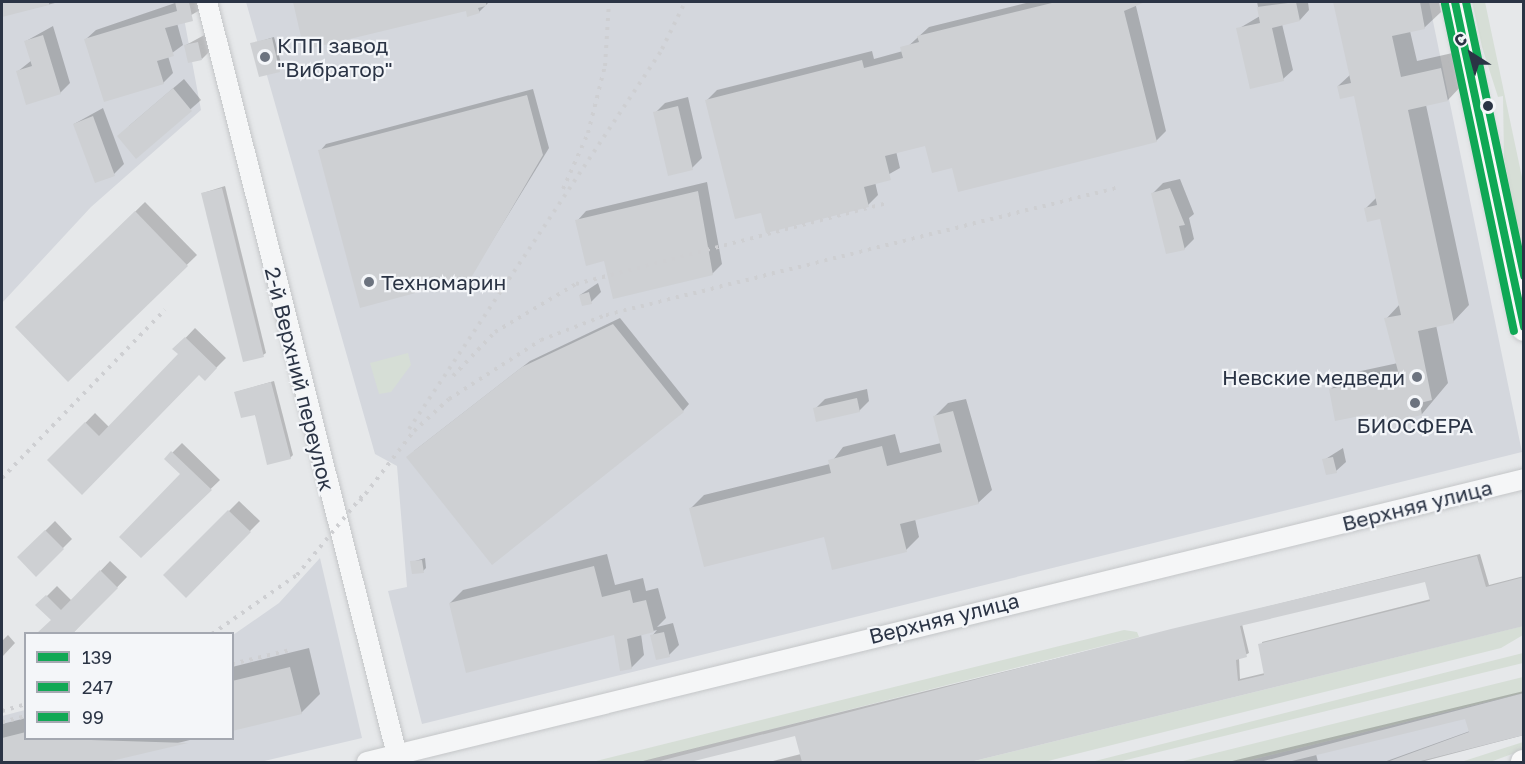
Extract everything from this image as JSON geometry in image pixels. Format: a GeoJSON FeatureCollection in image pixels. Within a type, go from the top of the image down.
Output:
{"type":"FeatureCollection","features":[{"type":"Feature","properties":{"kind":"main road"},"geometry":{"type":"LineString","coordinates":[[1455,2],[1524,329]]}},
{"type":"Feature","properties":{"kind":"street","name":"2-й Верхний переулок"},"geometry":{"type":"LineString","coordinates":[[207,2],[397,755]]}},
{"type":"Feature","properties":{"kind":"street","name":"Верхняя улица"},"geometry":{"type":"LineString","coordinates":[[367,762],[1524,479]]}},
{"type":"Feature","properties":{"kind":"shaded area"},"geometry":{"type":"Polygon","coordinates":[[[2,2],[181,2],[201,110],[91,207],[2,303],[2,2]]]}},
{"type":"Feature","properties":{"kind":"shaded area"},"geometry":{"type":"Polygon","coordinates":[[[246,2],[1429,2],[1522,452],[422,724],[388,591],[407,587],[397,466],[375,454],[246,2]]]}},
{"type":"Feature","properties":{"kind":"shaded area"},"geometry":{"type":"Polygon","coordinates":[[[1472,2],[1485,2],[1523,182],[1523,254],[1504,159],[1503,96],[1498,97],[1482,47],[1472,2]]]}},
{"type":"Feature","properties":{"kind":"shaded area"},"geometry":{"type":"Polygon","coordinates":[[[408,353],[411,365],[391,392],[379,394],[370,363],[408,353]]]}},
{"type":"Feature","properties":{"kind":"shaded area"},"geometry":{"type":"Polygon","coordinates":[[[320,558],[362,738],[260,762],[2,762],[2,716],[24,710],[24,740],[234,740],[234,634],[279,603],[320,558]]]}},
{"type":"Feature","properties":{"kind":"shaded area"},"geometry":{"type":"Polygon","coordinates":[[[1523,626],[1523,635],[1501,648],[1044,762],[970,762],[1523,626]]]}},
{"type":"Feature","properties":{"kind":"shaded area"},"geometry":{"type":"Polygon","coordinates":[[[1124,630],[1137,632],[1139,637],[640,762],[592,762],[1124,630]]]}},
{"type":"Feature","properties":{"kind":"shaded area"},"geometry":{"type":"Polygon","coordinates":[[[1523,653],[1523,663],[1118,762],[1091,762],[1523,653]]]}},
{"type":"Feature","properties":{"kind":"shaded area"},"geometry":{"type":"Polygon","coordinates":[[[1523,677],[1523,693],[1243,762],[1179,762],[1523,677]]]}},
{"type":"Feature","properties":{"kind":"shaded area"},"geometry":{"type":"Polygon","coordinates":[[[1523,693],[1523,735],[1417,762],[1243,762],[1523,693]]]}},
{"type":"Feature","properties":{"kind":"shaded area"},"geometry":{"type":"Polygon","coordinates":[[[1523,742],[1523,750],[1490,762],[1461,762],[1523,742]]]}},
{"type":"Feature","properties":{"kind":"building"},"geometry":{"type":"Polygon","coordinates":[[[2,2],[49,2],[49,5],[2,17],[2,2]]]}},
{"type":"Feature","properties":{"kind":"building"},"geometry":{"type":"Polygon","coordinates":[[[175,2],[189,2],[193,21],[165,28],[174,56],[157,61],[164,84],[104,102],[84,39],[177,11],[175,2]]]}},
{"type":"Feature","properties":{"kind":"building"},"geometry":{"type":"Polygon","coordinates":[[[293,2],[486,2],[486,6],[478,8],[480,13],[467,17],[466,11],[304,50],[293,2]]]}},
{"type":"Feature","properties":{"kind":"building"},"geometry":{"type":"Polygon","coordinates":[[[1056,2],[1145,2],[1124,11],[1157,142],[958,192],[952,168],[932,173],[925,146],[885,156],[891,180],[864,187],[869,207],[766,233],[761,213],[735,219],[705,100],[862,60],[864,68],[903,58],[900,47],[919,42],[917,36],[1056,2]]]}},
{"type":"Feature","properties":{"kind":"building"},"geometry":{"type":"Polygon","coordinates":[[[1296,2],[1300,21],[1272,28],[1284,81],[1250,89],[1236,28],[1260,23],[1257,7],[1296,2]]]}},
{"type":"Feature","properties":{"kind":"building"},"geometry":{"type":"Polygon","coordinates":[[[1333,2],[1420,2],[1425,29],[1392,36],[1401,77],[1441,68],[1448,101],[1408,110],[1454,323],[1418,331],[1432,400],[1420,403],[1422,415],[1372,426],[1370,414],[1335,421],[1329,389],[1399,375],[1384,318],[1401,315],[1380,219],[1367,222],[1364,208],[1377,205],[1354,96],[1340,99],[1337,86],[1351,83],[1333,2]]]}},
{"type":"Feature","properties":{"kind":"building"},"geometry":{"type":"Polygon","coordinates":[[[43,35],[61,94],[26,105],[16,71],[32,66],[24,41],[43,35]]]}},
{"type":"Feature","properties":{"kind":"building","name":"КПП завод \"Вибратор\""},"geometry":{"type":"Polygon","coordinates":[[[272,38],[280,72],[259,77],[250,43],[272,38]]]}},
{"type":"Feature","properties":{"kind":"building"},"geometry":{"type":"Polygon","coordinates":[[[198,42],[202,60],[188,63],[184,45],[198,42]]]}},
{"type":"Feature","properties":{"kind":"building"},"geometry":{"type":"Polygon","coordinates":[[[173,88],[192,111],[136,159],[117,136],[173,88]]]}},
{"type":"Feature","properties":{"kind":"building"},"geometry":{"type":"Polygon","coordinates":[[[527,95],[543,155],[471,278],[360,308],[318,150],[527,95]]]}},
{"type":"Feature","properties":{"kind":"building"},"geometry":{"type":"Polygon","coordinates":[[[678,106],[693,170],[668,176],[653,112],[678,106]]]}},
{"type":"Feature","properties":{"kind":"building"},"geometry":{"type":"Polygon","coordinates":[[[93,116],[115,176],[95,183],[73,124],[93,116]]]}},
{"type":"Feature","properties":{"kind":"building"},"geometry":{"type":"Polygon","coordinates":[[[222,188],[264,357],[243,362],[201,193],[222,188]]]}},
{"type":"Feature","properties":{"kind":"building"},"geometry":{"type":"Polygon","coordinates":[[[1170,188],[1185,225],[1179,226],[1185,250],[1166,254],[1151,193],[1170,188]]]}},
{"type":"Feature","properties":{"kind":"building"},"geometry":{"type":"Polygon","coordinates":[[[698,191],[713,275],[613,299],[604,261],[586,266],[575,220],[698,191]]]}},
{"type":"Feature","properties":{"kind":"building"},"geometry":{"type":"Polygon","coordinates":[[[135,211],[188,266],[68,382],[15,327],[135,211]]]}},
{"type":"Feature","properties":{"kind":"building"},"geometry":{"type":"Polygon","coordinates":[[[589,292],[592,304],[582,306],[579,295],[589,292]]]}},
{"type":"Feature","properties":{"kind":"building"},"geometry":{"type":"Polygon","coordinates":[[[613,324],[684,412],[492,565],[406,457],[522,367],[613,324]]]}},
{"type":"Feature","properties":{"kind":"building"},"geometry":{"type":"Polygon","coordinates":[[[185,337],[217,368],[205,381],[199,375],[82,495],[47,460],[85,422],[99,436],[178,354],[172,349],[185,337]]]}},
{"type":"Feature","properties":{"kind":"building"},"geometry":{"type":"Polygon","coordinates":[[[271,382],[291,459],[267,465],[255,415],[241,418],[234,392],[271,382]]]}},
{"type":"Feature","properties":{"kind":"building"},"geometry":{"type":"Polygon","coordinates":[[[857,398],[860,412],[816,422],[813,408],[857,398]]]}},
{"type":"Feature","properties":{"kind":"building"},"geometry":{"type":"Polygon","coordinates":[[[953,411],[979,504],[900,524],[907,552],[832,570],[824,537],[704,567],[689,508],[831,473],[828,460],[882,446],[887,466],[942,452],[933,416],[953,411]]]}},
{"type":"Feature","properties":{"kind":"building"},"geometry":{"type":"Polygon","coordinates":[[[171,451],[212,490],[141,558],[119,537],[180,474],[164,459],[171,451]]]}},
{"type":"Feature","properties":{"kind":"building"},"geometry":{"type":"Polygon","coordinates":[[[1333,457],[1337,473],[1326,475],[1322,459],[1333,457]]]}},
{"type":"Feature","properties":{"kind":"building"},"geometry":{"type":"Polygon","coordinates":[[[228,510],[251,532],[186,598],[163,575],[228,510]]]}},
{"type":"Feature","properties":{"kind":"building"},"geometry":{"type":"Polygon","coordinates":[[[45,530],[64,549],[36,577],[17,557],[45,530]]]}},
{"type":"Feature","properties":{"kind":"building"},"geometry":{"type":"Polygon","coordinates":[[[1477,556],[1486,587],[1524,577],[1524,626],[970,762],[802,762],[795,736],[690,762],[656,762],[1171,629],[1477,556]],[[1425,582],[1240,626],[1247,657],[1236,660],[1238,681],[1264,675],[1258,644],[1430,601],[1425,582]]]}},
{"type":"Feature","properties":{"kind":"building"},"geometry":{"type":"Polygon","coordinates":[[[422,560],[424,573],[412,574],[410,561],[422,560]]]}},
{"type":"Feature","properties":{"kind":"building"},"geometry":{"type":"Polygon","coordinates":[[[594,566],[602,597],[630,590],[633,603],[646,600],[654,632],[627,639],[632,669],[620,671],[614,635],[466,673],[449,603],[594,566]]]}},
{"type":"Feature","properties":{"kind":"building"},"geometry":{"type":"Polygon","coordinates":[[[100,570],[118,588],[74,632],[38,632],[51,620],[35,605],[46,595],[61,610],[100,570]]]}},
{"type":"Feature","properties":{"kind":"building"},"geometry":{"type":"Polygon","coordinates":[[[664,632],[670,657],[656,660],[650,635],[664,632]]]}},
{"type":"Feature","properties":{"kind":"building"},"geometry":{"type":"Polygon","coordinates":[[[290,667],[302,714],[234,731],[234,681],[290,667]]]}},
{"type":"Feature","properties":{"kind":"building"},"geometry":{"type":"Polygon","coordinates":[[[1524,693],[1524,735],[1417,762],[1387,762],[1469,732],[1465,719],[1288,762],[1260,762],[1524,693]]]}},
{"type":"Feature","properties":{"kind":"building"},"geometry":{"type":"Polygon","coordinates":[[[24,732],[24,740],[188,743],[107,762],[2,762],[2,738],[24,732]]]}},
{"type":"Feature","properties":{"kind":"railway"},"geometry":{"type":"LineString","coordinates":[[563,189],[588,133],[605,66],[609,2]]}},
{"type":"Feature","properties":{"kind":"railway"},"geometry":{"type":"LineString","coordinates":[[409,429],[662,49],[685,2]]}},
{"type":"Feature","properties":{"kind":"railway"},"geometry":{"type":"LineString","coordinates":[[360,501],[414,431],[449,399],[541,340],[606,315],[1120,187]]}},
{"type":"Feature","properties":{"kind":"railway"},"geometry":{"type":"LineString","coordinates":[[453,376],[495,332],[576,284],[887,203]]}},
{"type":"Feature","properties":{"kind":"railway"},"geometry":{"type":"LineString","coordinates":[[2,478],[165,310]]}},
{"type":"Feature","properties":{"kind":"railway"},"geometry":{"type":"LineString","coordinates":[[215,632],[297,575],[363,495]]}},
{"type":"Feature","properties":{"kind":"railway"},"geometry":{"type":"LineString","coordinates":[[234,664],[290,650]]}},
{"type":"Feature","properties":{"kind":"railway"},"geometry":{"type":"LineString","coordinates":[[2,711],[24,705]]}},
{"type":"Feature","properties":{"kind":"railway"},"geometry":{"type":"LineString","coordinates":[[2,722],[24,716]]}},
{"type":"Feature","properties":{"kind":"transit line","name":"139"},"geometry":{"type":"LineString","coordinates":[[1455,2],[1524,327]]}},
{"type":"Feature","properties":{"kind":"transit line","name":"99"},"geometry":{"type":"LineString","coordinates":[[1466,2],[1524,276]]}},
{"type":"Feature","properties":{"kind":"transit line","name":"247"},"geometry":{"type":"LineString","coordinates":[[1445,4],[1514,331]]}},
{"type":"Feature","properties":{"kind":"place","name":"КПП завод \"Вибратор\""},"geometry":{"type":"Point","coordinates":[265,57]}},
{"type":"Feature","properties":{"kind":"place","name":"Техномарин"},"geometry":{"type":"Point","coordinates":[369,282]}},
{"type":"Feature","properties":{"kind":"place","name":"Невские медведи"},"geometry":{"type":"Point","coordinates":[1417,377]}},
{"type":"Feature","properties":{"kind":"place","name":"БИОСФЕРА"},"geometry":{"type":"Point","coordinates":[1415,403]}}]}
